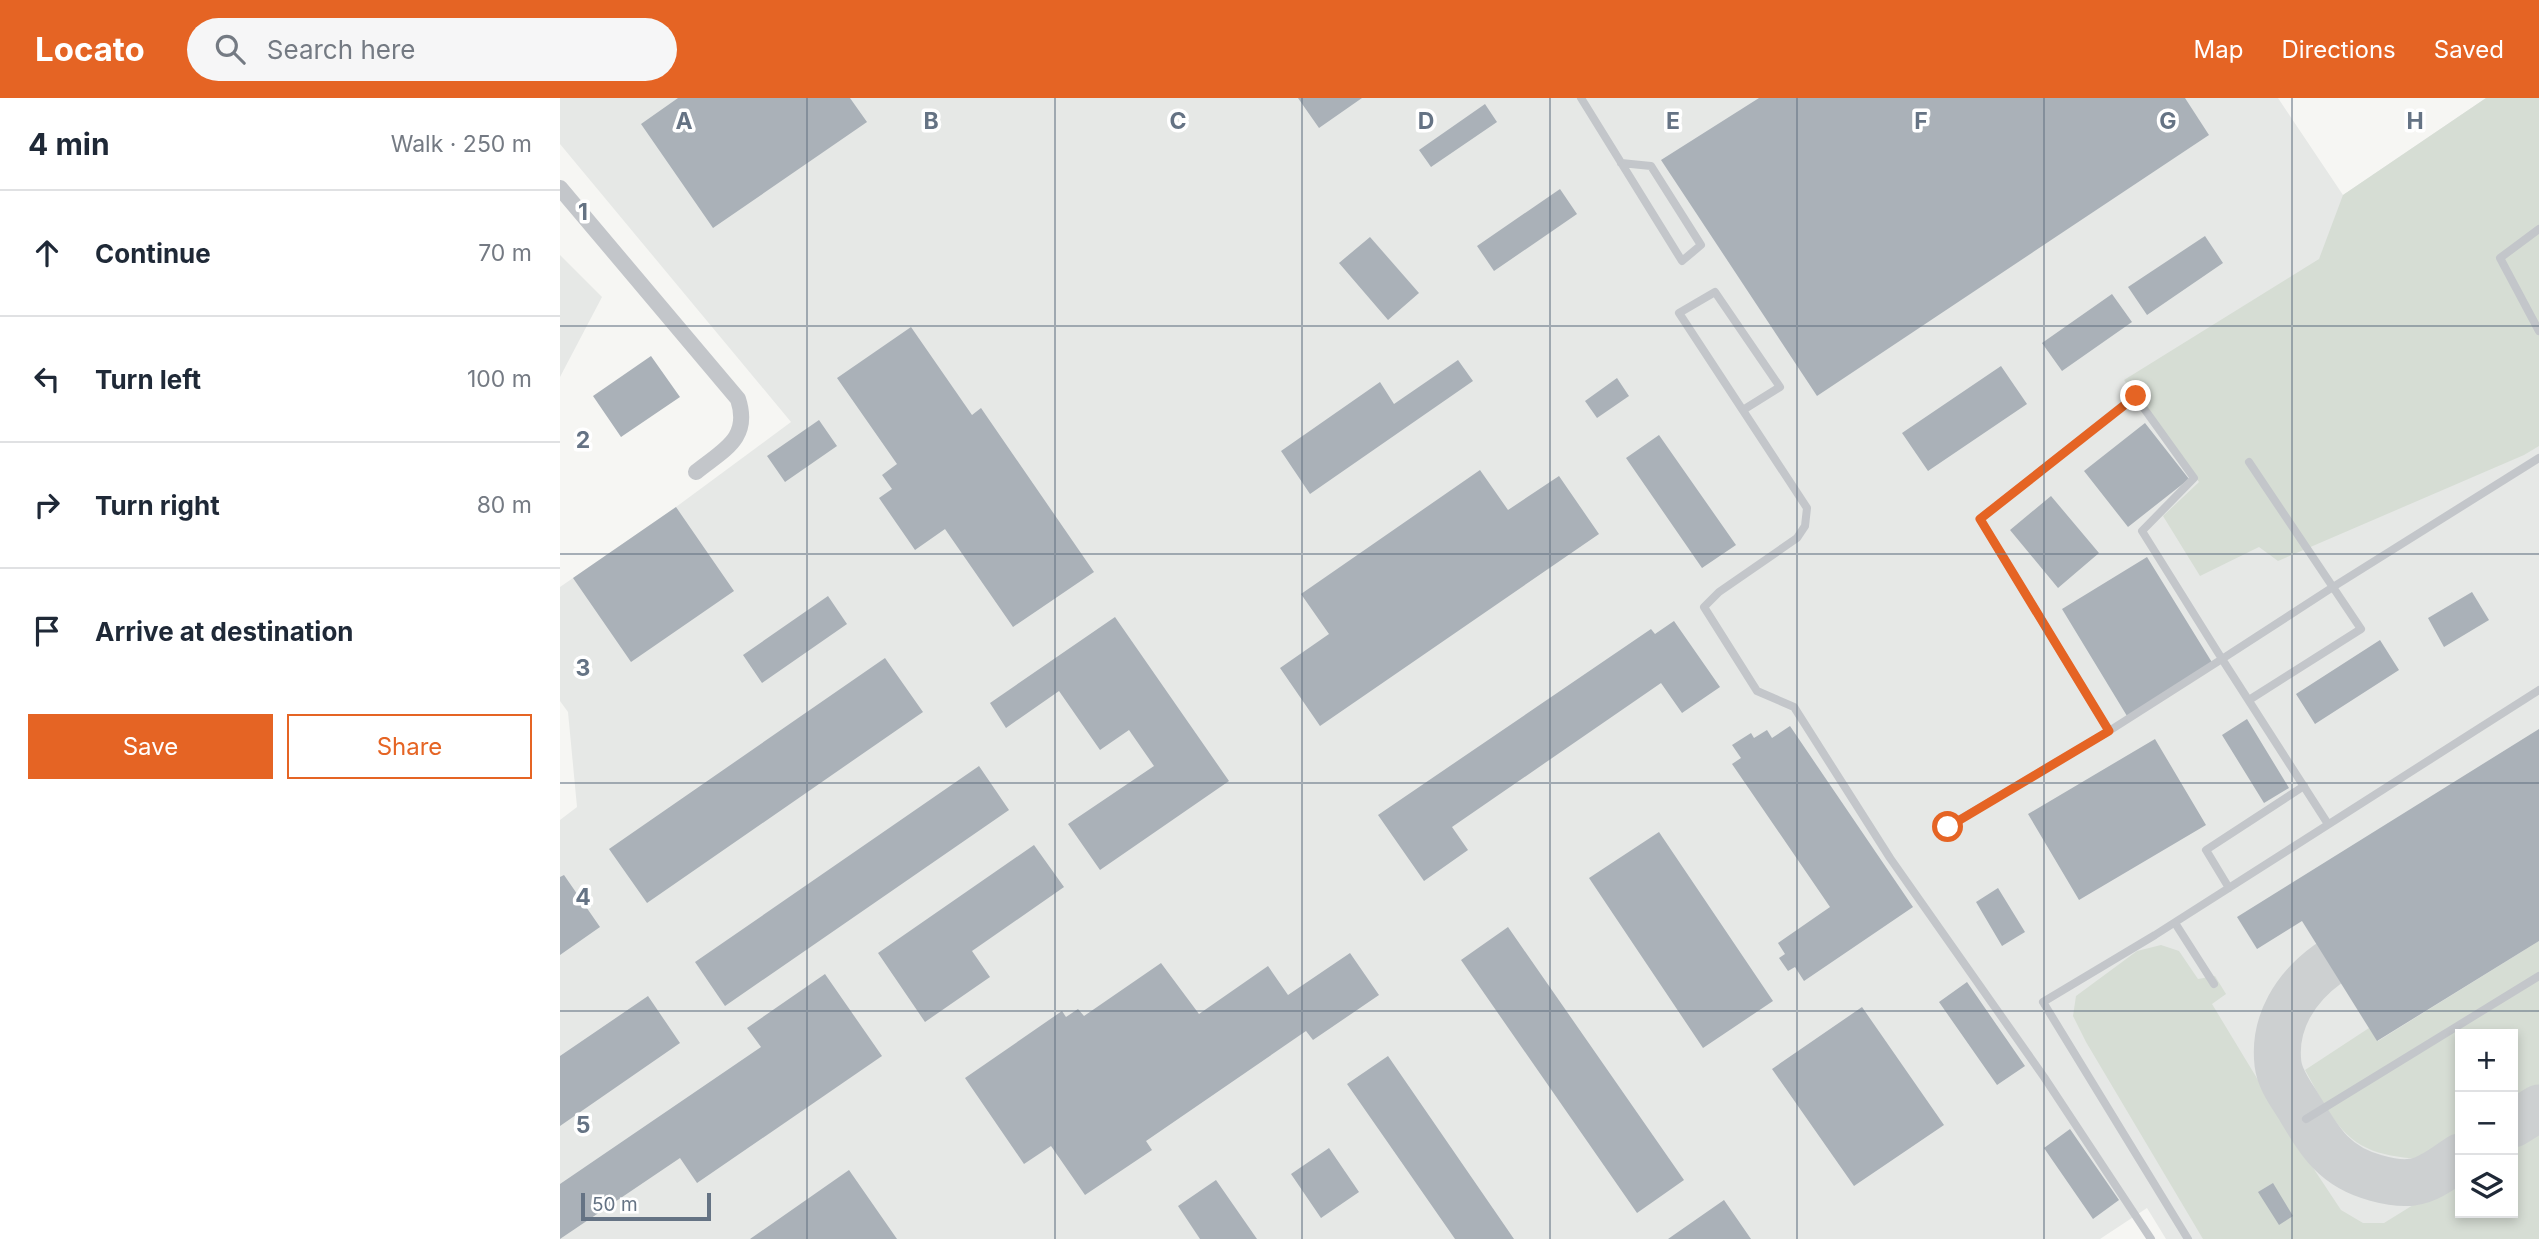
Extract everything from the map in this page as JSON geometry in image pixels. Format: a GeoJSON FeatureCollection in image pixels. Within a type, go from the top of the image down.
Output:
{"type":"FeatureCollection","features":[{"type":"Feature","properties":{"kind":"street"},"geometry":{"type":"LineString","coordinates":[[560,188],[738,399],[742,422],[739,433],[733,443],[696,472]]}},
{"type":"Feature","properties":{"kind":"lane"},"geometry":{"type":"LineString","coordinates":[[1581,98],[1621,163],[1682,261],[1701,245],[1651,166],[1621,163]]}},
{"type":"Feature","properties":{"kind":"lane"},"geometry":{"type":"LineString","coordinates":[[2539,229],[2500,258],[2539,331]]}},
{"type":"Feature","properties":{"kind":"lane"},"geometry":{"type":"LineString","coordinates":[[1743,410],[1780,387],[1715,292],[1679,313],[1807,508],[1805,526],[1797,538],[1719,592],[1703,607],[1757,691],[1794,707],[1890,858],[2044,1077],[2151,1239]]}},
{"type":"Feature","properties":{"kind":"lane"},"geometry":{"type":"LineString","coordinates":[[2109,731],[1980,519],[2136,396],[2194,478],[2142,531],[2328,824]]}},
{"type":"Feature","properties":{"kind":"lane"},"geometry":{"type":"LineString","coordinates":[[1948,827],[2109,731],[2539,458]]}},
{"type":"Feature","properties":{"kind":"lane"},"geometry":{"type":"LineString","coordinates":[[2249,462],[2361,629],[2249,700]]}},
{"type":"Feature","properties":{"kind":"lane"},"geometry":{"type":"LineString","coordinates":[[2188,1239],[2043,1002],[2175,923],[2539,690]]}},
{"type":"Feature","properties":{"kind":"lane"},"geometry":{"type":"LineString","coordinates":[[2229,888],[2206,850],[2304,786]]}},
{"type":"Feature","properties":{"kind":"lane"},"geometry":{"type":"LineString","coordinates":[[2175,923],[2214,984]]}},
{"type":"Feature","properties":{"kind":"lane"},"geometry":{"type":"LineString","coordinates":[[2306,1119],[2539,976]]}},
{"type":"Feature","properties":{"kind":"shaded area"},"geometry":{"type":"Polygon","coordinates":[[[560,98],[2278,98],[2343,195],[2486,98],[2539,98],[2539,1239],[2166,1239],[2147,1208],[2100,1239],[560,1239],[560,820],[577,807],[568,712],[560,701],[560,587],[676,507],[791,422],[560,144],[560,98]]]}},
{"type":"Feature","properties":{"kind":"shaded area"},"geometry":{"type":"Polygon","coordinates":[[[2486,98],[2539,98],[2539,446],[2524,455],[2278,561],[2259,547],[2200,576],[2163,516],[2199,482],[2124,380],[2319,259],[2343,195],[2486,98]]]}},
{"type":"Feature","properties":{"kind":"shaded area"},"geometry":{"type":"Polygon","coordinates":[[[560,255],[602,297],[560,377],[560,255]]]}},
{"type":"Feature","properties":{"kind":"shaded area"},"geometry":{"type":"Polygon","coordinates":[[[2539,941],[2539,1085],[2518,1098],[2518,1029],[2455,1029],[2455,1136],[2416,1159],[2372,1150],[2356,1142],[2330,1114],[2305,1070],[2369,1028],[2378,1041],[2539,941]]]}},
{"type":"Feature","properties":{"kind":"shaded area"},"geometry":{"type":"Polygon","coordinates":[[[2161,945],[2179,951],[2198,979],[2215,976],[2226,994],[2212,1004],[2292,1136],[2341,1210],[2363,1223],[2384,1223],[2455,1179],[2455,1218],[2518,1218],[2518,1141],[2539,1128],[2539,1239],[2203,1239],[2073,1016],[2076,996],[2137,951],[2161,945]]]}},
{"type":"Feature","properties":{"kind":"building"},"geometry":{"type":"Polygon","coordinates":[[[678,98],[850,98],[867,122],[713,228],[641,124],[678,98]]]}},
{"type":"Feature","properties":{"kind":"building"},"geometry":{"type":"Polygon","coordinates":[[[1298,98],[1362,98],[1319,128],[1298,98]]]}},
{"type":"Feature","properties":{"kind":"building"},"geometry":{"type":"Polygon","coordinates":[[[1759,98],[2185,98],[2209,135],[1817,396],[1661,160],[1759,98]]]}},
{"type":"Feature","properties":{"kind":"building"},"geometry":{"type":"Polygon","coordinates":[[[1485,104],[1497,122],[1431,167],[1419,150],[1485,104]]]}},
{"type":"Feature","properties":{"kind":"building"},"geometry":{"type":"Polygon","coordinates":[[[1560,189],[1577,214],[1494,271],[1477,246],[1560,189]]]}},
{"type":"Feature","properties":{"kind":"building"},"geometry":{"type":"Polygon","coordinates":[[[2205,236],[2223,263],[2147,315],[2128,287],[2205,236]]]}},
{"type":"Feature","properties":{"kind":"building"},"geometry":{"type":"Polygon","coordinates":[[[1370,237],[1419,293],[1388,320],[1339,263],[1370,237]]]}},
{"type":"Feature","properties":{"kind":"building"},"geometry":{"type":"Polygon","coordinates":[[[2112,294],[2132,322],[2062,371],[2042,343],[2112,294]]]}},
{"type":"Feature","properties":{"kind":"building"},"geometry":{"type":"Polygon","coordinates":[[[911,327],[972,415],[981,408],[1094,572],[1013,627],[945,529],[915,550],[879,498],[892,489],[882,475],[897,464],[837,378],[911,327]]]}},
{"type":"Feature","properties":{"kind":"building"},"geometry":{"type":"Polygon","coordinates":[[[651,356],[680,397],[621,437],[593,396],[651,356]]]}},
{"type":"Feature","properties":{"kind":"building"},"geometry":{"type":"Polygon","coordinates":[[[1458,360],[1473,381],[1310,494],[1281,451],[1380,382],[1394,404],[1458,360]]]}},
{"type":"Feature","properties":{"kind":"building"},"geometry":{"type":"Polygon","coordinates":[[[2001,366],[2027,404],[1928,471],[1902,433],[2001,366]]]}},
{"type":"Feature","properties":{"kind":"building"},"geometry":{"type":"Polygon","coordinates":[[[1617,378],[1629,396],[1597,418],[1585,401],[1617,378]]]}},
{"type":"Feature","properties":{"kind":"building"},"geometry":{"type":"Polygon","coordinates":[[[819,420],[837,446],[785,482],[767,456],[819,420]]]}},
{"type":"Feature","properties":{"kind":"building"},"geometry":{"type":"Polygon","coordinates":[[[2145,423],[2189,479],[2128,527],[2084,471],[2145,423]]]}},
{"type":"Feature","properties":{"kind":"building"},"geometry":{"type":"Polygon","coordinates":[[[1659,435],[1736,545],[1702,568],[1626,458],[1659,435]]]}},
{"type":"Feature","properties":{"kind":"building"},"geometry":{"type":"Polygon","coordinates":[[[1480,470],[1508,510],[1559,476],[1599,534],[1320,726],[1280,668],[1329,634],[1301,594],[1480,470]]]}},
{"type":"Feature","properties":{"kind":"building"},"geometry":{"type":"Polygon","coordinates":[[[2051,496],[2099,553],[2058,588],[2010,530],[2051,496]]]}},
{"type":"Feature","properties":{"kind":"building"},"geometry":{"type":"Polygon","coordinates":[[[676,507],[734,591],[631,662],[573,578],[676,507]]]}},
{"type":"Feature","properties":{"kind":"building"},"geometry":{"type":"Polygon","coordinates":[[[2147,557],[2213,664],[2127,716],[2062,609],[2147,557]]]}},
{"type":"Feature","properties":{"kind":"building"},"geometry":{"type":"Polygon","coordinates":[[[2472,592],[2489,620],[2444,647],[2428,618],[2472,592]]]}},
{"type":"Feature","properties":{"kind":"building"},"geometry":{"type":"Polygon","coordinates":[[[828,596],[847,624],[762,683],[743,655],[828,596]]]}},
{"type":"Feature","properties":{"kind":"building"},"geometry":{"type":"Polygon","coordinates":[[[1115,617],[1229,781],[1100,870],[1068,824],[1154,766],[1129,730],[1100,750],[1059,691],[1006,728],[990,703],[1115,617]]]}},
{"type":"Feature","properties":{"kind":"building"},"geometry":{"type":"Polygon","coordinates":[[[1674,621],[1720,687],[1682,713],[1661,683],[1452,827],[1468,850],[1424,881],[1378,815],[1651,629],[1655,634],[1674,621]]]}},
{"type":"Feature","properties":{"kind":"building"},"geometry":{"type":"Polygon","coordinates":[[[2380,640],[2399,670],[2315,724],[2296,694],[2380,640]]]}},
{"type":"Feature","properties":{"kind":"building"},"geometry":{"type":"Polygon","coordinates":[[[885,658],[923,712],[647,903],[609,849],[885,658]]]}},
{"type":"Feature","properties":{"kind":"building"},"geometry":{"type":"Polygon","coordinates":[[[2247,719],[2289,788],[2264,803],[2222,735],[2247,719]]]}},
{"type":"Feature","properties":{"kind":"building"},"geometry":{"type":"Polygon","coordinates":[[[1790,726],[1913,907],[1804,981],[1795,967],[1788,971],[1779,958],[1785,954],[1778,943],[1830,907],[1732,764],[1741,758],[1732,745],[1751,733],[1754,738],[1767,730],[1772,738],[1790,726]]]}},
{"type":"Feature","properties":{"kind":"building"},"geometry":{"type":"Polygon","coordinates":[[[2539,729],[2539,941],[2377,1041],[2302,921],[2257,949],[2237,917],[2539,729]]]}},
{"type":"Feature","properties":{"kind":"building"},"geometry":{"type":"Polygon","coordinates":[[[2155,739],[2206,825],[2079,900],[2028,814],[2155,739]]]}},
{"type":"Feature","properties":{"kind":"building"},"geometry":{"type":"Polygon","coordinates":[[[979,766],[1009,810],[725,1006],[695,962],[979,766]]]}},
{"type":"Feature","properties":{"kind":"building"},"geometry":{"type":"Polygon","coordinates":[[[1659,832],[1773,1001],[1703,1048],[1589,878],[1659,832]]]}},
{"type":"Feature","properties":{"kind":"building"},"geometry":{"type":"Polygon","coordinates":[[[1034,845],[1064,887],[972,951],[990,977],[925,1022],[878,953],[1034,845]]]}},
{"type":"Feature","properties":{"kind":"building"},"geometry":{"type":"Polygon","coordinates":[[[564,875],[600,927],[560,955],[560,877],[564,875]]]}},
{"type":"Feature","properties":{"kind":"building"},"geometry":{"type":"Polygon","coordinates":[[[1998,888],[2025,932],[2002,946],[1976,902],[1998,888]]]}},
{"type":"Feature","properties":{"kind":"building"},"geometry":{"type":"Polygon","coordinates":[[[1508,927],[1684,1180],[1637,1213],[1461,960],[1508,927]]]}},
{"type":"Feature","properties":{"kind":"building"},"geometry":{"type":"Polygon","coordinates":[[[1350,953],[1379,995],[1313,1040],[1306,1031],[1146,1141],[1152,1150],[1085,1195],[1051,1146],[1024,1164],[965,1078],[1062,1011],[1066,1017],[1078,1009],[1084,1016],[1161,963],[1199,1014],[1268,966],[1288,995],[1350,953]]]}},
{"type":"Feature","properties":{"kind":"building"},"geometry":{"type":"Polygon","coordinates":[[[825,974],[882,1056],[697,1183],[680,1158],[560,1239],[560,1184],[761,1047],[747,1028],[825,974]]]}},
{"type":"Feature","properties":{"kind":"building"},"geometry":{"type":"Polygon","coordinates":[[[1967,982],[2025,1066],[1997,1085],[1939,1002],[1967,982]]]}},
{"type":"Feature","properties":{"kind":"building"},"geometry":{"type":"Polygon","coordinates":[[[648,996],[680,1043],[560,1126],[560,1056],[648,996]]]}},
{"type":"Feature","properties":{"kind":"building"},"geometry":{"type":"Polygon","coordinates":[[[1862,1007],[1944,1125],[1854,1186],[1772,1069],[1862,1007]]]}},
{"type":"Feature","properties":{"kind":"building"},"geometry":{"type":"Polygon","coordinates":[[[1388,1056],[1514,1239],[1455,1239],[1347,1084],[1388,1056]]]}},
{"type":"Feature","properties":{"kind":"building"},"geometry":{"type":"Polygon","coordinates":[[[2070,1129],[2119,1200],[2093,1219],[2044,1148],[2070,1129]]]}},
{"type":"Feature","properties":{"kind":"building"},"geometry":{"type":"Polygon","coordinates":[[[1329,1148],[1359,1192],[1321,1218],[1291,1174],[1329,1148]]]}},
{"type":"Feature","properties":{"kind":"building"},"geometry":{"type":"Polygon","coordinates":[[[849,1170],[897,1239],[750,1239],[849,1170]]]}},
{"type":"Feature","properties":{"kind":"building"},"geometry":{"type":"Polygon","coordinates":[[[1216,1180],[1257,1239],[1200,1239],[1178,1206],[1216,1180]]]}},
{"type":"Feature","properties":{"kind":"building"},"geometry":{"type":"Polygon","coordinates":[[[2273,1183],[2293,1216],[2279,1225],[2258,1192],[2273,1183]]]}},
{"type":"Feature","properties":{"kind":"building"},"geometry":{"type":"Polygon","coordinates":[[[1724,1200],[1751,1239],[1668,1239],[1724,1200]]]}},
{"type":"Feature","properties":{"kind":"taxiway"},"geometry":{"type":"LineString","coordinates":[[2328,964],[2306,983],[2289,1007],[2283,1020],[2277,1049],[2283,1081],[2314,1131],[2330,1152],[2349,1167],[2389,1181],[2404,1183],[2426,1179],[2455,1160]]}},
{"type":"Feature","properties":{"kind":"taxiway"},"geometry":{"type":"LineString","coordinates":[[2518,1121],[2539,1108]]}},
{"type":"Feature","properties":{"kind":"route"},"geometry":{"type":"LineString","coordinates":[[1948,827],[2109,731],[1980,519],[2136,396]]}}]}
